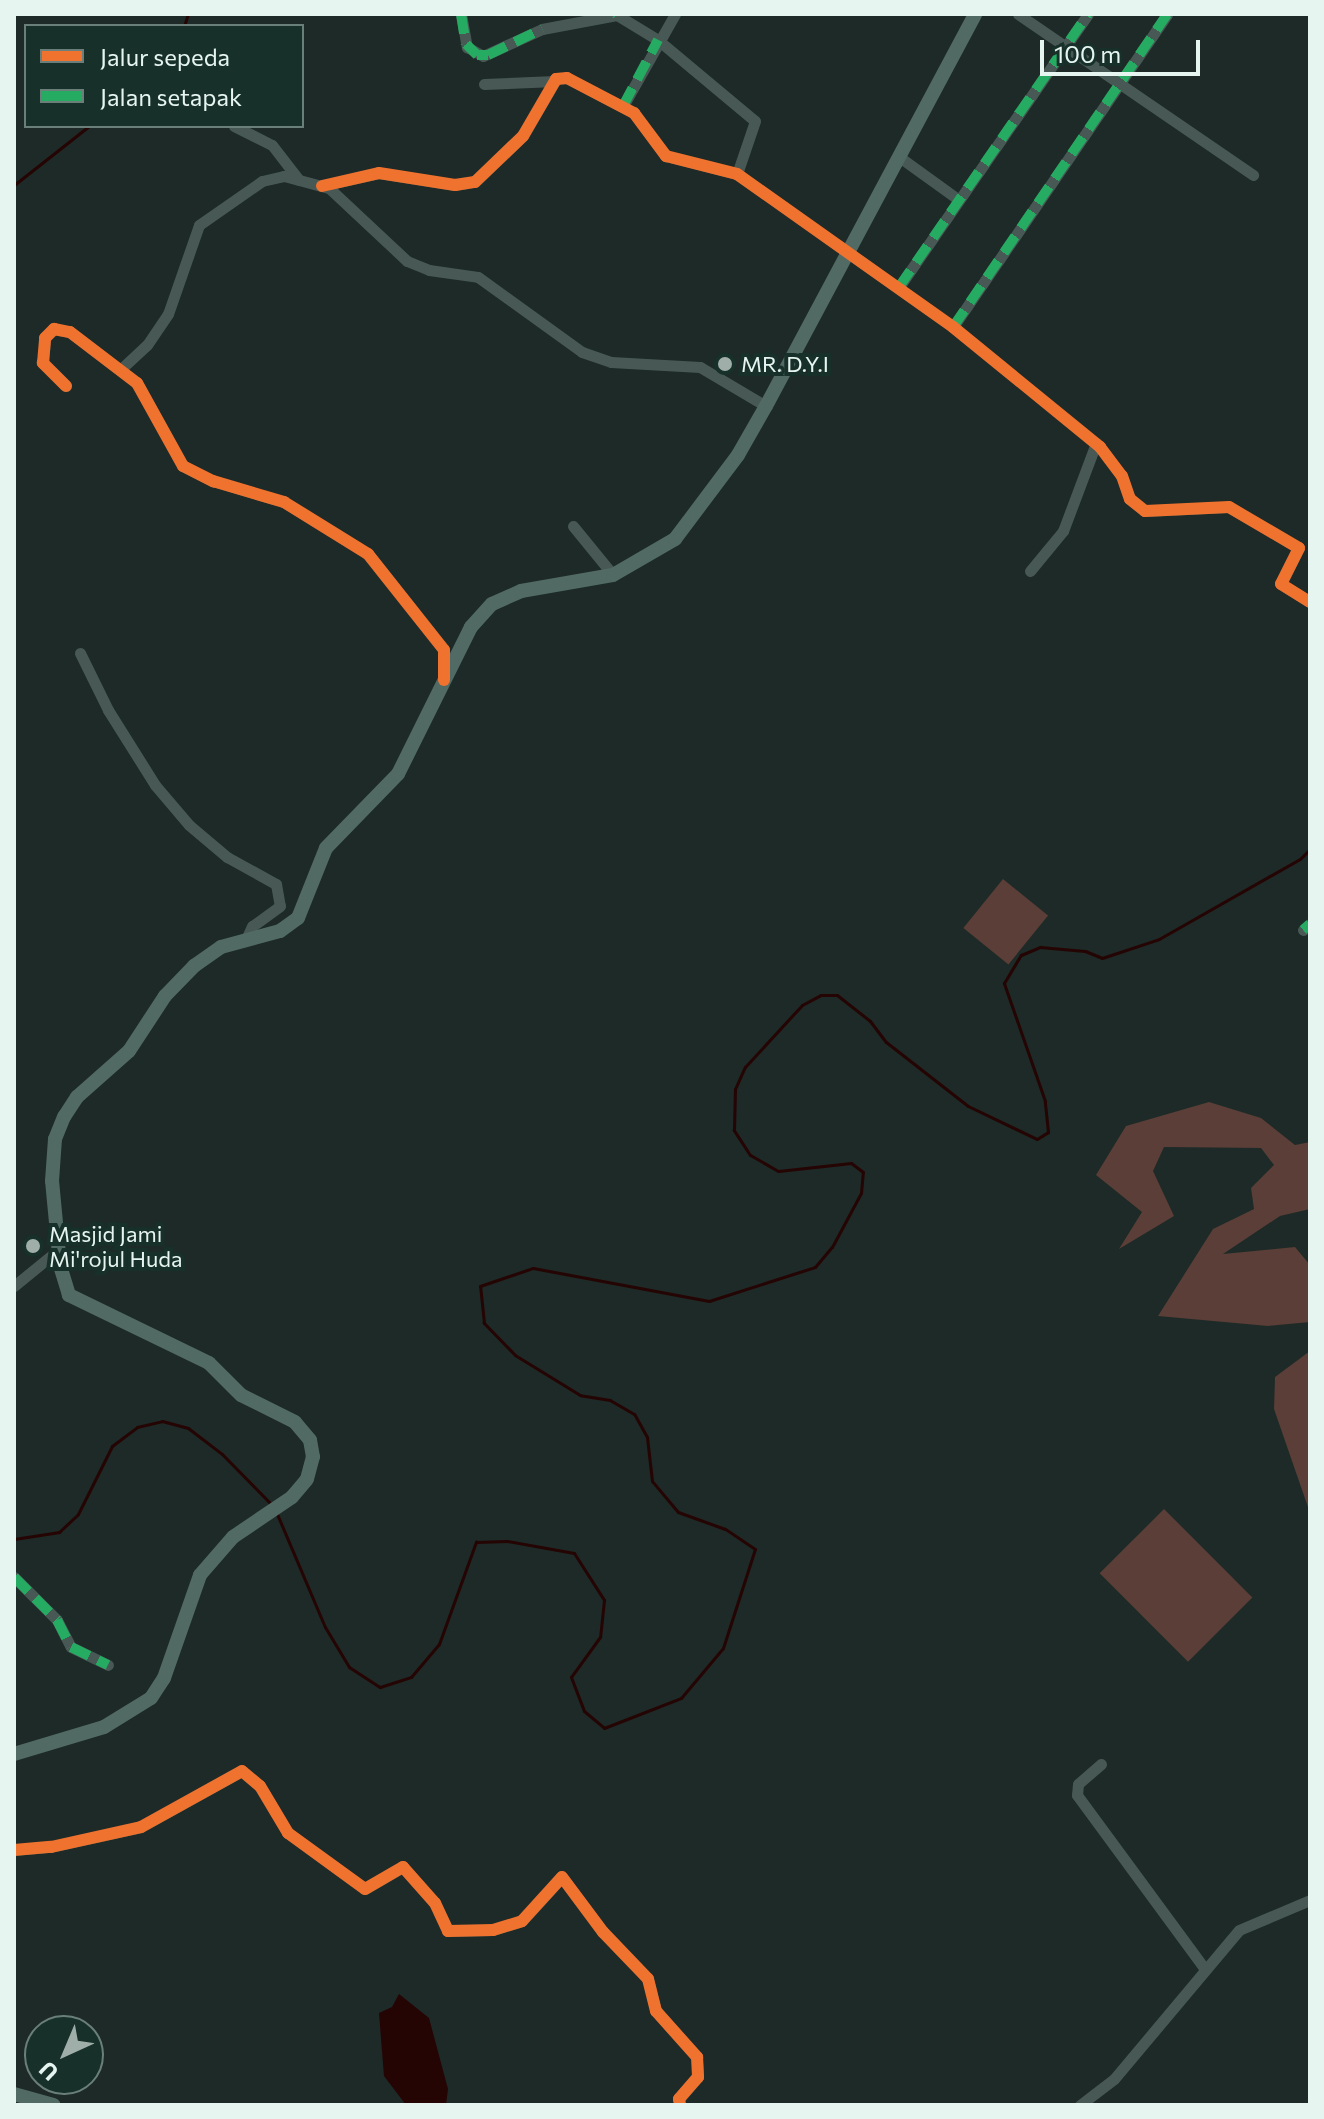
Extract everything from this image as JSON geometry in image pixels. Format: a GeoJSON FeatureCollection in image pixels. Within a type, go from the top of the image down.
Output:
{"type":"FeatureCollection","features":[{"type":"Feature","properties":{"kind":"main road"},"geometry":{"type":"LineString","coordinates":[[14,1754],[104,1727],[151,1698],[164,1678],[196,1582],[245,1527],[292,1497],[307,1479],[313,1457],[305,1431],[241,1395],[199,1358],[80,1303],[63,1283],[52,1181],[55,1139],[64,1117],[77,1097],[129,1051],[165,996],[194,966],[247,937],[280,931],[298,918],[326,848],[398,774],[471,627],[497,599],[613,575],[675,539],[738,455],[766,406],[975,14]]}},
{"type":"Feature","properties":{"kind":"main road"},"geometry":{"type":"LineString","coordinates":[[14,2094],[54,2105]]}},
{"type":"Feature","properties":{"kind":"street"},"geometry":{"type":"LineString","coordinates":[[461,14],[467,47],[483,56],[542,29],[616,14],[658,40],[755,121],[737,174]]}},
{"type":"Feature","properties":{"kind":"street"},"geometry":{"type":"LineString","coordinates":[[623,106],[675,14]]}},
{"type":"Feature","properties":{"kind":"street"},"geometry":{"type":"LineString","coordinates":[[1018,14],[1253,175]]}},
{"type":"Feature","properties":{"kind":"street"},"geometry":{"type":"LineString","coordinates":[[899,287],[1088,14]]}},
{"type":"Feature","properties":{"kind":"street"},"geometry":{"type":"LineString","coordinates":[[953,327],[1167,14]]}},
{"type":"Feature","properties":{"kind":"street"},"geometry":{"type":"LineString","coordinates":[[484,84],[567,78],[623,106],[639,118],[666,156],[737,174],[953,327],[1096,443],[1122,476],[1130,499],[1145,511],[1229,507],[1299,548],[1281,584],[1310,602]]}},
{"type":"Feature","properties":{"kind":"street"},"geometry":{"type":"LineString","coordinates":[[121,369],[147,345],[168,314],[199,225],[271,177],[284,176],[302,184],[322,186],[379,173],[455,185],[475,182],[523,136],[555,81]]}},
{"type":"Feature","properties":{"kind":"street"},"geometry":{"type":"LineString","coordinates":[[238,128],[272,145],[302,184]]}},
{"type":"Feature","properties":{"kind":"street"},"geometry":{"type":"LineString","coordinates":[[898,156],[959,200]]}},
{"type":"Feature","properties":{"kind":"street"},"geometry":{"type":"LineString","coordinates":[[322,186],[407,261],[478,277],[582,352],[611,362],[700,367],[766,406]]}},
{"type":"Feature","properties":{"kind":"street"},"geometry":{"type":"LineString","coordinates":[[66,386],[43,363],[45,338],[54,329],[70,332],[121,369],[145,393],[183,466],[213,481],[284,502],[368,554],[444,650],[444,680]]}},
{"type":"Feature","properties":{"kind":"street"},"geometry":{"type":"LineString","coordinates":[[1030,571],[1063,531],[1096,443]]}},
{"type":"Feature","properties":{"kind":"street"},"geometry":{"type":"LineString","coordinates":[[573,526],[613,575]]}},
{"type":"Feature","properties":{"kind":"street"},"geometry":{"type":"LineString","coordinates":[[80,653],[124,738],[181,815],[227,857],[276,884],[280,906],[252,926],[247,937]]}},
{"type":"Feature","properties":{"kind":"street"},"geometry":{"type":"LineString","coordinates":[[14,1286],[58,1250]]}},
{"type":"Feature","properties":{"kind":"street"},"geometry":{"type":"LineString","coordinates":[[14,1577],[57,1620],[71,1647],[108,1665]]}},
{"type":"Feature","properties":{"kind":"street"},"geometry":{"type":"LineString","coordinates":[[1101,1764],[1078,1784],[1077,1795],[1205,1969]]}},
{"type":"Feature","properties":{"kind":"street"},"geometry":{"type":"LineString","coordinates":[[14,1850],[56,1846],[141,1827],[242,1771],[260,1786],[288,1833],[365,1889],[403,1867],[435,1903],[448,1931],[493,1930],[522,1921],[562,1877],[603,1932],[648,1979],[656,2011],[697,2057],[699,2075],[679,2099],[680,2105]]}},
{"type":"Feature","properties":{"kind":"street"},"geometry":{"type":"LineString","coordinates":[[1080,2105],[1114,2079],[1239,1930],[1310,1900]]}},
{"type":"Feature","properties":{"kind":"shaded area"},"geometry":{"type":"Polygon","coordinates":[[[1003,879],[1048,916],[1008,964],[963,928],[1003,879]]]}},
{"type":"Feature","properties":{"kind":"shaded area"},"geometry":{"type":"Polygon","coordinates":[[[1209,1102],[1261,1118],[1295,1145],[1310,1142],[1310,1209],[1280,1216],[1223,1254],[1295,1247],[1310,1265],[1310,1322],[1268,1326],[1158,1316],[1213,1229],[1254,1209],[1251,1188],[1274,1165],[1261,1148],[1164,1147],[1153,1171],[1174,1216],[1119,1249],[1142,1212],[1096,1175],[1126,1126],[1209,1102]]]}},
{"type":"Feature","properties":{"kind":"shaded area"},"geometry":{"type":"Polygon","coordinates":[[[1310,1351],[1310,1513],[1274,1409],[1275,1377],[1310,1351]]]}},
{"type":"Feature","properties":{"kind":"shaded area"},"geometry":{"type":"Polygon","coordinates":[[[1164,1509],[1252,1597],[1188,1662],[1100,1573],[1164,1509]]]}},
{"type":"Feature","properties":{"kind":"shaded area"},"geometry":{"type":"Polygon","coordinates":[[[399,1994],[429,2018],[448,2089],[446,2105],[406,2105],[384,2076],[379,2013],[392,2007],[399,1994]]]}},
{"type":"Feature","properties":{"kind":"waterway"},"geometry":{"type":"LineString","coordinates":[[185,24],[188,14]]}},
{"type":"Feature","properties":{"kind":"waterway"},"geometry":{"type":"LineString","coordinates":[[14,185],[86,128]]}},
{"type":"Feature","properties":{"kind":"waterway"},"geometry":{"type":"LineString","coordinates":[[277,1514],[325,1627],[349,1667],[380,1687],[411,1677],[439,1644],[476,1542],[507,1541],[574,1553],[604,1600],[600,1637],[571,1677],[584,1711],[604,1728],[681,1698],[723,1648],[755,1549],[725,1529],[678,1512],[652,1481],[647,1437],[634,1414],[610,1400],[580,1395],[515,1355],[484,1323],[480,1286],[533,1268],[709,1301],[815,1267],[832,1247],[861,1193],[863,1172],[851,1163],[778,1171],[750,1155],[734,1130],[735,1089],[745,1067],[802,1005],[821,995],[837,995],[870,1021],[886,1042],[968,1106],[1037,1139],[1048,1132],[1045,1101],[1004,983],[1021,955],[1040,947],[1085,951],[1102,958],[1159,939],[1300,859],[1310,849]]}},
{"type":"Feature","properties":{"kind":"waterway"},"geometry":{"type":"LineString","coordinates":[[14,1539],[59,1532],[78,1514],[112,1446],[137,1427],[162,1421],[188,1428],[222,1454],[271,1504]]}},
{"type":"Feature","properties":{"kind":"marked path"},"geometry":{"type":"LineString","coordinates":[[461,14],[466,44],[477,55],[488,55],[542,29]]}},
{"type":"Feature","properties":{"kind":"marked path"},"geometry":{"type":"LineString","coordinates":[[899,287],[1088,14]]}},
{"type":"Feature","properties":{"kind":"marked path"},"geometry":{"type":"LineString","coordinates":[[953,327],[1167,14]]}},
{"type":"Feature","properties":{"kind":"marked path"},"geometry":{"type":"LineString","coordinates":[[623,106],[658,40]]}},
{"type":"Feature","properties":{"kind":"marked path"},"geometry":{"type":"LineString","coordinates":[[1303,930],[1310,924]]}},
{"type":"Feature","properties":{"kind":"marked path"},"geometry":{"type":"LineString","coordinates":[[14,1577],[57,1620],[71,1647],[108,1665]]}},
{"type":"Feature","properties":{"kind":"cycle path"},"geometry":{"type":"LineString","coordinates":[[322,186],[379,173],[455,185],[475,182],[523,136],[556,79],[567,78],[634,113],[666,156],[737,174],[953,327],[1100,447],[1122,476],[1130,499],[1145,511],[1229,507],[1299,548],[1281,584],[1310,602]]}},
{"type":"Feature","properties":{"kind":"cycle path"},"geometry":{"type":"LineString","coordinates":[[66,386],[43,363],[45,338],[54,329],[70,332],[137,383],[183,466],[213,481],[284,502],[368,554],[444,650],[444,680]]}},
{"type":"Feature","properties":{"kind":"cycle path"},"geometry":{"type":"LineString","coordinates":[[14,1850],[51,1847],[141,1827],[242,1771],[260,1786],[288,1833],[365,1889],[403,1867],[435,1903],[448,1931],[493,1930],[522,1921],[562,1877],[603,1932],[648,1979],[656,2011],[697,2057],[698,2077],[679,2099],[680,2105]]}},
{"type":"Feature","properties":{"kind":"place","name":"MR. D.Y.I"},"geometry":{"type":"Point","coordinates":[725,364]}},
{"type":"Feature","properties":{"kind":"place","name":"Masjid Jami Mi'rojul Huda"},"geometry":{"type":"Point","coordinates":[33,1246]}}]}
